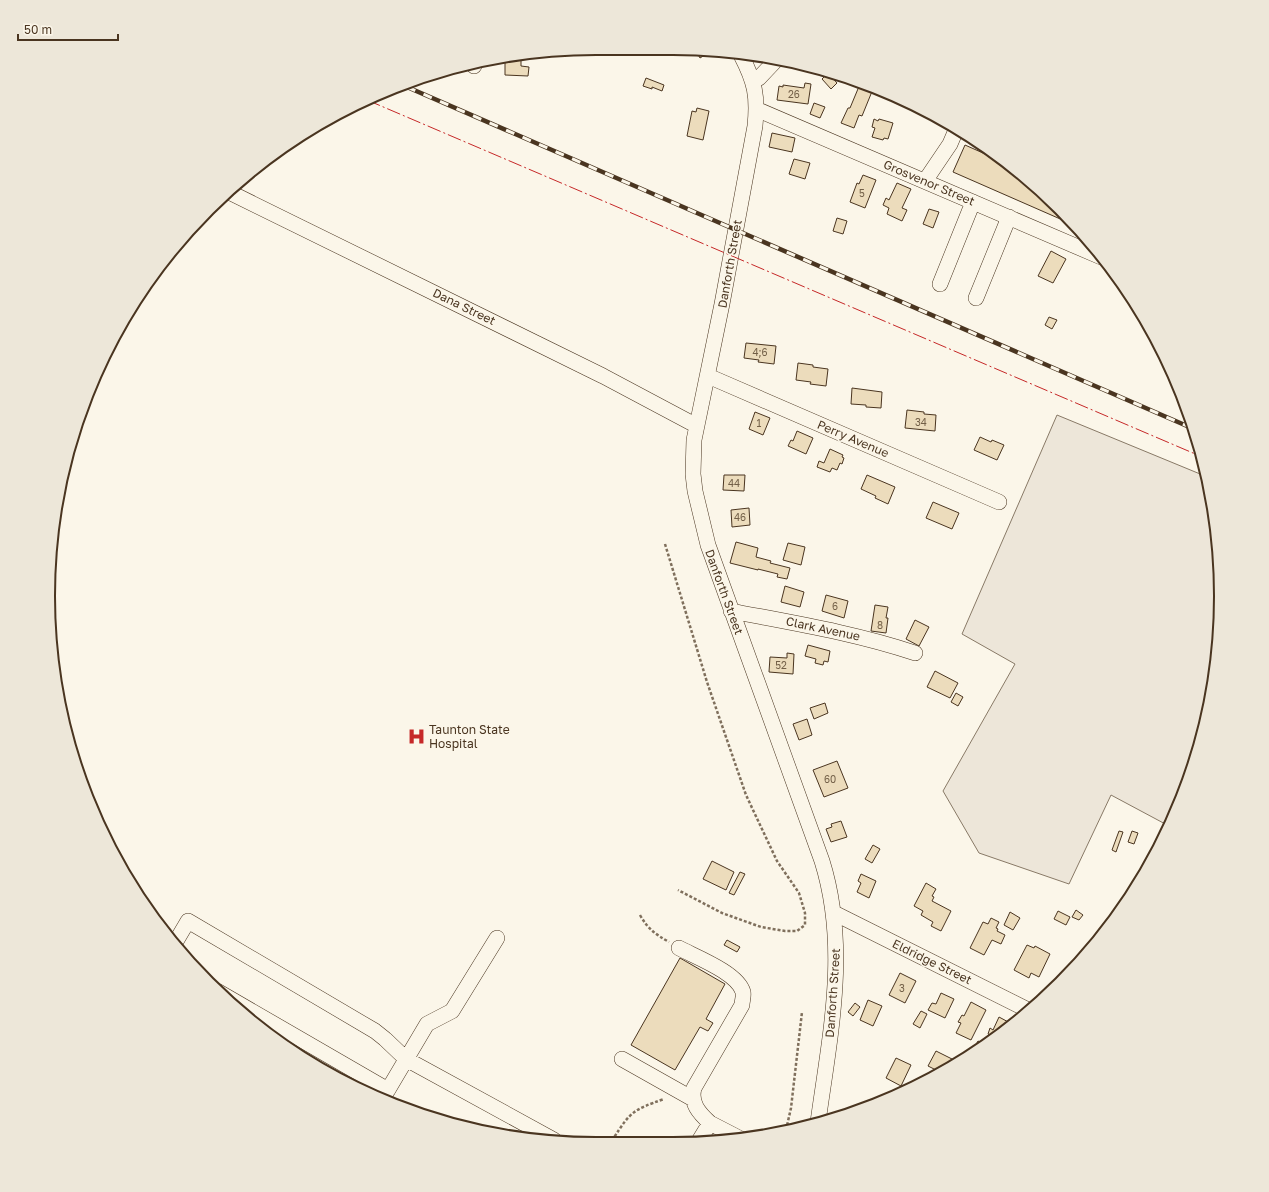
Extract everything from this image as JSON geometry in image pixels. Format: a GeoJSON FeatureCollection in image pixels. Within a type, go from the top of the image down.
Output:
{"type":"FeatureCollection","features":[{"type":"Feature","properties":{"kind":"street","name":"Danforth Street"},"geometry":{"type":"LineString","coordinates":[[744,60],[753,81],[756,109],[755,126],[708,376],[697,426],[693,455],[695,491],[708,545],[822,861],[829,886],[834,913],[837,948],[836,975],[833,1015],[819,1117]]}},
{"type":"Feature","properties":{"kind":"street"},"geometry":{"type":"LineString","coordinates":[[753,81],[759,78],[772,64]]}},
{"type":"Feature","properties":{"kind":"street","name":"Grosvenor Street"},"geometry":{"type":"LineString","coordinates":[[756,109],[1091,252]]}},
{"type":"Feature","properties":{"kind":"street"},"geometry":{"type":"LineString","coordinates":[[925,181],[950,144],[958,136]]}},
{"type":"Feature","properties":{"kind":"street","name":"Dana Street"},"geometry":{"type":"LineString","coordinates":[[233,194],[603,376],[697,426]]}},
{"type":"Feature","properties":{"kind":"street"},"geometry":{"type":"LineString","coordinates":[[940,284],[973,202]]}},
{"type":"Feature","properties":{"kind":"street"},"geometry":{"type":"LineString","coordinates":[[976,298],[1009,217]]}},
{"type":"Feature","properties":{"kind":"street","name":"Perry Avenue"},"geometry":{"type":"LineString","coordinates":[[708,376],[999,502]]}},
{"type":"Feature","properties":{"kind":"street","name":"Clark Avenue"},"geometry":{"type":"LineString","coordinates":[[731,611],[847,634],[914,653]]}},
{"type":"Feature","properties":{"kind":"street","name":"Eldridge Street"},"geometry":{"type":"LineString","coordinates":[[834,913],[1024,1008]]}},
{"type":"Feature","properties":{"kind":"street"},"geometry":{"type":"LineString","coordinates":[[178,939],[188,921],[375,1031],[406,1059],[543,1134]]}},
{"type":"Feature","properties":{"kind":"street"},"geometry":{"type":"LineString","coordinates":[[385,1094],[427,1024],[452,1011],[497,938]]}},
{"type":"Feature","properties":{"kind":"street"},"geometry":{"type":"LineString","coordinates":[[680,948],[728,974],[738,983],[743,993],[742,1005],[692,1093],[687,1096]]}},
{"type":"Feature","properties":{"kind":"street"},"geometry":{"type":"LineString","coordinates":[[249,1011],[379,1091]]}},
{"type":"Feature","properties":{"kind":"street"},"geometry":{"type":"LineString","coordinates":[[622,1059],[687,1096],[700,1114],[710,1123],[730,1134]]}},
{"type":"Feature","properties":{"kind":"street"},"geometry":{"type":"LineString","coordinates":[[702,1136],[710,1123]]}},
{"type":"Feature","properties":{"kind":"path"},"geometry":{"type":"LineString","coordinates":[[664,544],[707,682],[746,795],[777,861],[799,893],[805,913],[805,925],[797,931],[761,927],[722,913],[678,890]]}},
{"type":"Feature","properties":{"kind":"path"},"geometry":{"type":"LineString","coordinates":[[640,915],[645,924],[654,934],[680,948]]}},
{"type":"Feature","properties":{"kind":"path"},"geometry":{"type":"LineString","coordinates":[[787,1125],[791,1108],[802,1012]]}},
{"type":"Feature","properties":{"kind":"path"},"geometry":{"type":"LineString","coordinates":[[614,1137],[627,1118],[636,1110],[687,1096]]}},
{"type":"Feature","properties":{"kind":"shaded area"},"geometry":{"type":"Polygon","coordinates":[[[1057,415],[1200,474],[1209,525],[1213,561],[1214,596],[1213,631],[1209,667],[1204,702],[1196,736],[1173,803],[1164,823],[1111,795],[1069,884],[979,853],[943,791],[1015,664],[962,634],[1057,415]]]}},
{"type":"Feature","properties":{"kind":"building"},"geometry":{"type":"Polygon","coordinates":[[[521,61],[521,66],[529,67],[528,76],[505,75],[505,63],[521,61]]]}},
{"type":"Feature","properties":{"kind":"building"},"geometry":{"type":"Polygon","coordinates":[[[824,77],[834,80],[837,83],[831,89],[822,79],[824,77]]]}},
{"type":"Feature","properties":{"kind":"building"},"geometry":{"type":"Polygon","coordinates":[[[646,78],[664,85],[662,91],[652,87],[652,89],[643,86],[646,78]]]}},
{"type":"Feature","properties":{"kind":"building"},"geometry":{"type":"Polygon","coordinates":[[[805,83],[811,84],[808,104],[777,100],[779,86],[783,87],[783,85],[804,88],[805,83]]]}},
{"type":"Feature","properties":{"kind":"building"},"geometry":{"type":"Polygon","coordinates":[[[858,88],[871,93],[862,116],[859,115],[854,128],[841,123],[848,108],[850,108],[858,88]]]}},
{"type":"Feature","properties":{"kind":"building"},"geometry":{"type":"Polygon","coordinates":[[[814,103],[825,107],[820,118],[810,114],[814,103]]]}},
{"type":"Feature","properties":{"kind":"building"},"geometry":{"type":"Polygon","coordinates":[[[697,108],[709,111],[703,140],[687,136],[692,111],[696,112],[697,108]]]}},
{"type":"Feature","properties":{"kind":"building"},"geometry":{"type":"Polygon","coordinates":[[[874,119],[893,123],[888,139],[884,138],[883,140],[872,137],[875,128],[872,127],[874,119]]]}},
{"type":"Feature","properties":{"kind":"building"},"geometry":{"type":"Polygon","coordinates":[[[772,133],[795,138],[792,152],[769,147],[772,133]]]}},
{"type":"Feature","properties":{"kind":"building"},"geometry":{"type":"Polygon","coordinates":[[[965,145],[984,153],[1002,167],[1030,189],[1062,220],[953,172],[965,145]]]}},
{"type":"Feature","properties":{"kind":"building"},"geometry":{"type":"Polygon","coordinates":[[[794,159],[810,163],[805,179],[789,174],[794,159]]]}},
{"type":"Feature","properties":{"kind":"building"},"geometry":{"type":"Polygon","coordinates":[[[863,175],[876,180],[865,208],[850,202],[857,183],[859,184],[863,175]]]}},
{"type":"Feature","properties":{"kind":"building"},"geometry":{"type":"Polygon","coordinates":[[[897,183],[911,189],[902,208],[907,210],[902,221],[887,214],[889,208],[883,205],[886,198],[889,200],[897,183]]]}},
{"type":"Feature","properties":{"kind":"building"},"geometry":{"type":"Polygon","coordinates":[[[929,209],[939,212],[933,228],[923,224],[929,209]]]}},
{"type":"Feature","properties":{"kind":"building"},"geometry":{"type":"Polygon","coordinates":[[[837,218],[847,221],[843,234],[833,231],[837,218]]]}},
{"type":"Feature","properties":{"kind":"building"},"geometry":{"type":"Polygon","coordinates":[[[1051,251],[1066,259],[1053,283],[1038,276],[1051,251]]]}},
{"type":"Feature","properties":{"kind":"building"},"geometry":{"type":"Polygon","coordinates":[[[1049,317],[1057,320],[1052,329],[1045,325],[1049,317]]]}},
{"type":"Feature","properties":{"kind":"building"},"geometry":{"type":"Polygon","coordinates":[[[746,343],[776,346],[774,364],[744,358],[746,343]]]}},
{"type":"Feature","properties":{"kind":"building"},"geometry":{"type":"Polygon","coordinates":[[[798,363],[828,369],[826,386],[796,380],[798,363]]]}},
{"type":"Feature","properties":{"kind":"building"},"geometry":{"type":"Polygon","coordinates":[[[852,388],[882,392],[881,408],[851,404],[852,388]]]}},
{"type":"Feature","properties":{"kind":"building"},"geometry":{"type":"Polygon","coordinates":[[[907,410],[936,415],[935,431],[905,428],[907,410]]]}},
{"type":"Feature","properties":{"kind":"building"},"geometry":{"type":"Polygon","coordinates":[[[755,412],[770,418],[763,435],[749,429],[755,412]]]}},
{"type":"Feature","properties":{"kind":"building"},"geometry":{"type":"Polygon","coordinates":[[[797,431],[813,438],[806,454],[788,446],[791,440],[793,441],[797,431]]]}},
{"type":"Feature","properties":{"kind":"building"},"geometry":{"type":"Polygon","coordinates":[[[980,437],[991,442],[992,440],[1004,445],[997,460],[974,450],[980,437]]]}},
{"type":"Feature","properties":{"kind":"building"},"geometry":{"type":"Polygon","coordinates":[[[830,449],[843,455],[842,457],[844,458],[842,464],[840,463],[837,470],[832,468],[830,472],[817,467],[819,461],[824,463],[830,449]]]}},
{"type":"Feature","properties":{"kind":"building"},"geometry":{"type":"Polygon","coordinates":[[[724,475],[745,475],[744,491],[723,490],[724,475]]]}},
{"type":"Feature","properties":{"kind":"building"},"geometry":{"type":"Polygon","coordinates":[[[867,475],[895,487],[888,504],[861,489],[867,475]]]}},
{"type":"Feature","properties":{"kind":"building"},"geometry":{"type":"Polygon","coordinates":[[[933,502],[959,513],[952,529],[926,518],[933,502]]]}},
{"type":"Feature","properties":{"kind":"building"},"geometry":{"type":"Polygon","coordinates":[[[749,508],[750,525],[732,527],[731,510],[749,508]]]}},
{"type":"Feature","properties":{"kind":"building"},"geometry":{"type":"Polygon","coordinates":[[[736,542],[758,548],[756,557],[771,561],[770,563],[790,568],[787,579],[777,577],[778,574],[730,563],[736,542]]]}},
{"type":"Feature","properties":{"kind":"building"},"geometry":{"type":"Polygon","coordinates":[[[788,543],[805,547],[801,565],[783,560],[788,543]]]}},
{"type":"Feature","properties":{"kind":"building"},"geometry":{"type":"Polygon","coordinates":[[[785,586],[804,592],[800,607],[781,602],[785,586]]]}},
{"type":"Feature","properties":{"kind":"building"},"geometry":{"type":"Polygon","coordinates":[[[826,595],[848,601],[844,618],[822,611],[826,595]]]}},
{"type":"Feature","properties":{"kind":"building"},"geometry":{"type":"Polygon","coordinates":[[[875,605],[888,607],[886,633],[871,631],[875,605]]]}},
{"type":"Feature","properties":{"kind":"building"},"geometry":{"type":"Polygon","coordinates":[[[915,620],[929,627],[919,646],[906,639],[915,620]]]}},
{"type":"Feature","properties":{"kind":"building"},"geometry":{"type":"Polygon","coordinates":[[[808,645],[830,651],[828,662],[824,661],[823,665],[815,663],[816,659],[805,656],[808,645]]]}},
{"type":"Feature","properties":{"kind":"building"},"geometry":{"type":"Polygon","coordinates":[[[787,653],[794,654],[793,674],[769,672],[770,657],[787,658],[787,653]]]}},
{"type":"Feature","properties":{"kind":"building"},"geometry":{"type":"Polygon","coordinates":[[[935,671],[958,683],[950,698],[927,687],[935,671]]]}},
{"type":"Feature","properties":{"kind":"building"},"geometry":{"type":"Polygon","coordinates":[[[956,693],[963,697],[958,706],[951,702],[956,693]]]}},
{"type":"Feature","properties":{"kind":"building"},"geometry":{"type":"Polygon","coordinates":[[[825,703],[828,713],[814,719],[810,708],[825,703]]]}},
{"type":"Feature","properties":{"kind":"building"},"geometry":{"type":"Polygon","coordinates":[[[807,719],[812,735],[799,740],[793,724],[807,719]]]}},
{"type":"Feature","properties":{"kind":"building"},"geometry":{"type":"Polygon","coordinates":[[[837,761],[848,788],[824,797],[813,770],[837,761]]]}},
{"type":"Feature","properties":{"kind":"building"},"geometry":{"type":"Polygon","coordinates":[[[841,821],[847,837],[831,842],[826,829],[832,827],[831,824],[841,821]]]}},
{"type":"Feature","properties":{"kind":"building"},"geometry":{"type":"Polygon","coordinates":[[[1119,831],[1123,832],[1116,852],[1112,850],[1119,831]]]}},
{"type":"Feature","properties":{"kind":"building"},"geometry":{"type":"Polygon","coordinates":[[[1132,831],[1138,833],[1134,844],[1128,842],[1132,831]]]}},
{"type":"Feature","properties":{"kind":"building"},"geometry":{"type":"Polygon","coordinates":[[[873,845],[880,849],[872,863],[865,859],[873,845]]]}},
{"type":"Feature","properties":{"kind":"building"},"geometry":{"type":"Polygon","coordinates":[[[712,861],[734,872],[726,890],[703,879],[712,861]]]}},
{"type":"Feature","properties":{"kind":"building"},"geometry":{"type":"Polygon","coordinates":[[[740,872],[745,874],[734,895],[729,893],[740,872]]]}},
{"type":"Feature","properties":{"kind":"building"},"geometry":{"type":"Polygon","coordinates":[[[861,874],[876,881],[869,898],[857,892],[861,883],[858,881],[861,874]]]}},
{"type":"Feature","properties":{"kind":"building"},"geometry":{"type":"Polygon","coordinates":[[[926,883],[936,889],[932,896],[934,897],[932,901],[951,911],[941,931],[931,926],[933,922],[921,915],[923,911],[914,906],[926,883]]]}},
{"type":"Feature","properties":{"kind":"building"},"geometry":{"type":"Polygon","coordinates":[[[1076,910],[1083,915],[1079,920],[1072,917],[1076,910]]]}},
{"type":"Feature","properties":{"kind":"building"},"geometry":{"type":"Polygon","coordinates":[[[1058,911],[1070,917],[1066,925],[1054,919],[1058,911]]]}},
{"type":"Feature","properties":{"kind":"building"},"geometry":{"type":"Polygon","coordinates":[[[1010,912],[1020,918],[1013,930],[1004,925],[1010,912]]]}},
{"type":"Feature","properties":{"kind":"building"},"geometry":{"type":"Polygon","coordinates":[[[991,918],[999,922],[996,928],[998,929],[997,931],[1005,935],[1001,944],[992,940],[984,955],[970,948],[983,922],[988,924],[991,918]]]}},
{"type":"Feature","properties":{"kind":"building"},"geometry":{"type":"Polygon","coordinates":[[[727,940],[740,947],[737,952],[724,945],[727,940]]]}},
{"type":"Feature","properties":{"kind":"building"},"geometry":{"type":"Polygon","coordinates":[[[1027,945],[1034,948],[1035,946],[1050,954],[1039,977],[1031,973],[1029,978],[1014,970],[1027,945]]]}},
{"type":"Feature","properties":{"kind":"building"},"geometry":{"type":"Polygon","coordinates":[[[680,958],[725,984],[706,1019],[713,1023],[708,1031],[700,1027],[675,1070],[631,1045],[680,958]]]}},
{"type":"Feature","properties":{"kind":"building"},"geometry":{"type":"Polygon","coordinates":[[[900,973],[916,981],[905,1003],[889,995],[900,973]]]}},
{"type":"Feature","properties":{"kind":"building"},"geometry":{"type":"Polygon","coordinates":[[[941,993],[954,999],[945,1018],[928,1010],[932,1003],[936,1004],[941,993]]]}},
{"type":"Feature","properties":{"kind":"building"},"geometry":{"type":"Polygon","coordinates":[[[868,1000],[882,1006],[873,1026],[860,1020],[868,1000]]]}},
{"type":"Feature","properties":{"kind":"building"},"geometry":{"type":"Polygon","coordinates":[[[971,1002],[986,1010],[971,1040],[956,1033],[961,1023],[958,1022],[962,1015],[964,1016],[971,1002]]]}},
{"type":"Feature","properties":{"kind":"building"},"geometry":{"type":"Polygon","coordinates":[[[855,1003],[860,1007],[853,1016],[848,1012],[855,1003]]]}},
{"type":"Feature","properties":{"kind":"building"},"geometry":{"type":"Polygon","coordinates":[[[921,1011],[927,1014],[920,1028],[913,1024],[921,1011]]]}},
{"type":"Feature","properties":{"kind":"building"},"geometry":{"type":"Polygon","coordinates":[[[999,1017],[1007,1021],[988,1034],[990,1028],[993,1030],[999,1017]]]}},
{"type":"Feature","properties":{"kind":"building"},"geometry":{"type":"Polygon","coordinates":[[[936,1051],[953,1059],[935,1070],[928,1066],[936,1051]]]}},
{"type":"Feature","properties":{"kind":"building"},"geometry":{"type":"Polygon","coordinates":[[[896,1058],[911,1065],[901,1086],[886,1078],[896,1058]]]}},
{"type":"Feature","properties":{"kind":"railway"},"geometry":{"type":"LineString","coordinates":[[410,88],[1186,426]]}},
{"type":"Feature","properties":{"kind":"power"},"geometry":{"type":"LineString","coordinates":[[374,103],[1195,454]]}},
{"type":"Feature","properties":{"kind":"place","name":"Taunton State Hospital"},"geometry":{"type":"Point","coordinates":[416,737]}}]}
